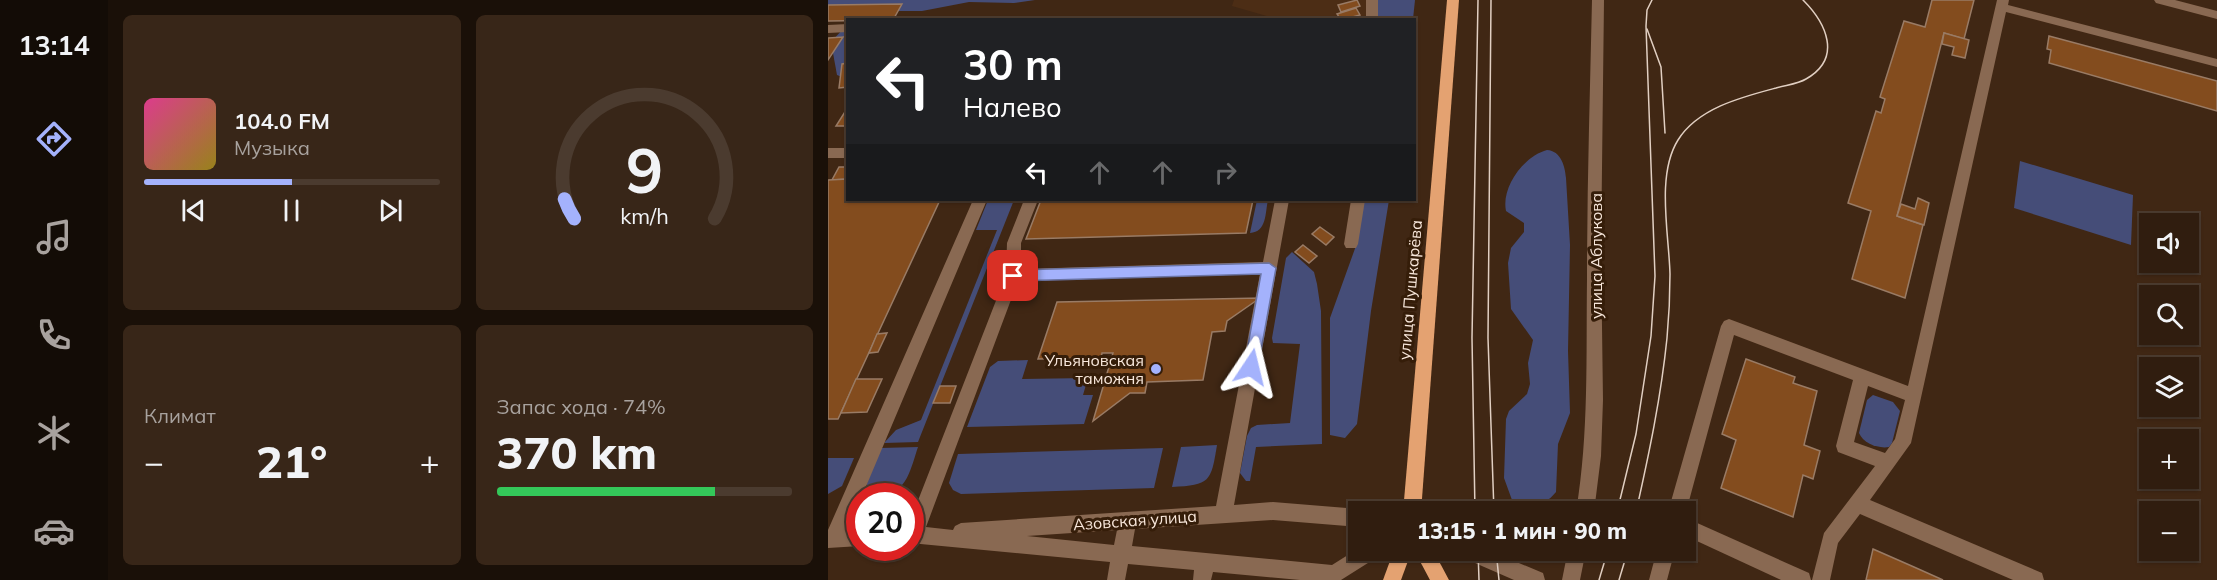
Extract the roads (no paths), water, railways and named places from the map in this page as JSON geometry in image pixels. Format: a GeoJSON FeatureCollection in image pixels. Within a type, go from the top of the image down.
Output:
{"type":"FeatureCollection","features":[{"type":"Feature","properties":{"kind":"main road","name":"улица Пушкарёва"},"geometry":{"type":"LineString","coordinates":[[1413,501],[1454,0]]}},
{"type":"Feature","properties":{"kind":"main road"},"geometry":{"type":"LineString","coordinates":[[1392,580],[1399,561]]}},
{"type":"Feature","properties":{"kind":"main road"},"geometry":{"type":"LineString","coordinates":[[1429,561],[1440,580]]}},
{"type":"Feature","properties":{"kind":"street"},"geometry":{"type":"LineString","coordinates":[[1372,0],[1372,18]]}},
{"type":"Feature","properties":{"kind":"street","name":"улица Аблукова"},"geometry":{"type":"LineString","coordinates":[[1587,501],[1597,392],[1594,287],[1598,0]]}},
{"type":"Feature","properties":{"kind":"street"},"geometry":{"type":"LineString","coordinates":[[2160,0],[2217,15]]}},
{"type":"Feature","properties":{"kind":"street"},"geometry":{"type":"LineString","coordinates":[[1821,580],[1830,539],[1903,443],[2003,3],[2217,63]]}},
{"type":"Feature","properties":{"kind":"street"},"geometry":{"type":"LineString","coordinates":[[828,29],[846,28]]}},
{"type":"Feature","properties":{"kind":"street"},"geometry":{"type":"LineString","coordinates":[[828,153],[846,153]]}},
{"type":"Feature","properties":{"kind":"street"},"geometry":{"type":"LineString","coordinates":[[846,537],[831,538],[980,201]]}},
{"type":"Feature","properties":{"kind":"street"},"geometry":{"type":"LineString","coordinates":[[924,504],[1013,276],[1014,243],[1031,201]]}},
{"type":"Feature","properties":{"kind":"street"},"geometry":{"type":"LineString","coordinates":[[1224,513],[1282,201]]}},
{"type":"Feature","properties":{"kind":"street"},"geometry":{"type":"LineString","coordinates":[[1351,244],[1358,201]]}},
{"type":"Feature","properties":{"kind":"street"},"geometry":{"type":"LineString","coordinates":[[1013,276],[1269,268]]}},
{"type":"Feature","properties":{"kind":"street"},"geometry":{"type":"LineString","coordinates":[[1680,501],[1729,326],[1914,396]]}},
{"type":"Feature","properties":{"kind":"street"},"geometry":{"type":"LineString","coordinates":[[1862,376],[1844,446],[1888,464]]}},
{"type":"Feature","properties":{"kind":"street"},"geometry":{"type":"LineString","coordinates":[[1858,504],[2035,580]]}},
{"type":"Feature","properties":{"kind":"street","name":"Азовская улица"},"geometry":{"type":"LineString","coordinates":[[924,534],[1273,511],[1348,517]]}},
{"type":"Feature","properties":{"kind":"street"},"geometry":{"type":"LineString","coordinates":[[1116,580],[1128,520]]}},
{"type":"Feature","properties":{"kind":"street"},"geometry":{"type":"LineString","coordinates":[[1696,532],[1802,580]]}},
{"type":"Feature","properties":{"kind":"street"},"geometry":{"type":"LineString","coordinates":[[924,536],[1121,554],[1203,571],[1334,574],[1355,561]]}},
{"type":"Feature","properties":{"kind":"street"},"geometry":{"type":"LineString","coordinates":[[1491,561],[1536,580]]}},
{"type":"Feature","properties":{"kind":"street"},"geometry":{"type":"LineString","coordinates":[[1571,580],[1575,561]]}},
{"type":"Feature","properties":{"kind":"street"},"geometry":{"type":"LineString","coordinates":[[1658,580],[1663,561]]}},
{"type":"Feature","properties":{"kind":"tram line"},"geometry":{"type":"LineString","coordinates":[[1475,501],[1472,338],[1478,0]]}},
{"type":"Feature","properties":{"kind":"tram line"},"geometry":{"type":"LineString","coordinates":[[1491,0],[1488,338],[1494,501]]}},
{"type":"Feature","properties":{"kind":"tram line"},"geometry":{"type":"LineString","coordinates":[[1620,501],[1636,434],[1651,336],[1655,276],[1646,26],[1647,10],[1652,0]]}},
{"type":"Feature","properties":{"kind":"tram line"},"geometry":{"type":"LineString","coordinates":[[1638,501],[1654,425],[1667,338],[1670,274],[1665,205],[1667,170],[1671,154],[1687,129],[1709,112],[1749,95],[1799,82],[1817,71],[1824,61],[1827,40],[1818,19],[1803,0]]}},
{"type":"Feature","properties":{"kind":"tram line"},"geometry":{"type":"LineString","coordinates":[[1647,29],[1661,67],[1665,133]]}},
{"type":"Feature","properties":{"kind":"tram line"},"geometry":{"type":"LineString","coordinates":[[1478,561],[1479,580]]}},
{"type":"Feature","properties":{"kind":"tram line"},"geometry":{"type":"LineString","coordinates":[[1497,561],[1499,580]]}},
{"type":"Feature","properties":{"kind":"tram line"},"geometry":{"type":"LineString","coordinates":[[1599,580],[1605,561]]}},
{"type":"Feature","properties":{"kind":"tram line"},"geometry":{"type":"LineString","coordinates":[[1619,580],[1625,561]]}},
{"type":"Feature","properties":{"kind":"place","name":"Ульяновская таможня"},"geometry":{"type":"Point","coordinates":[1156,369]}}]}
